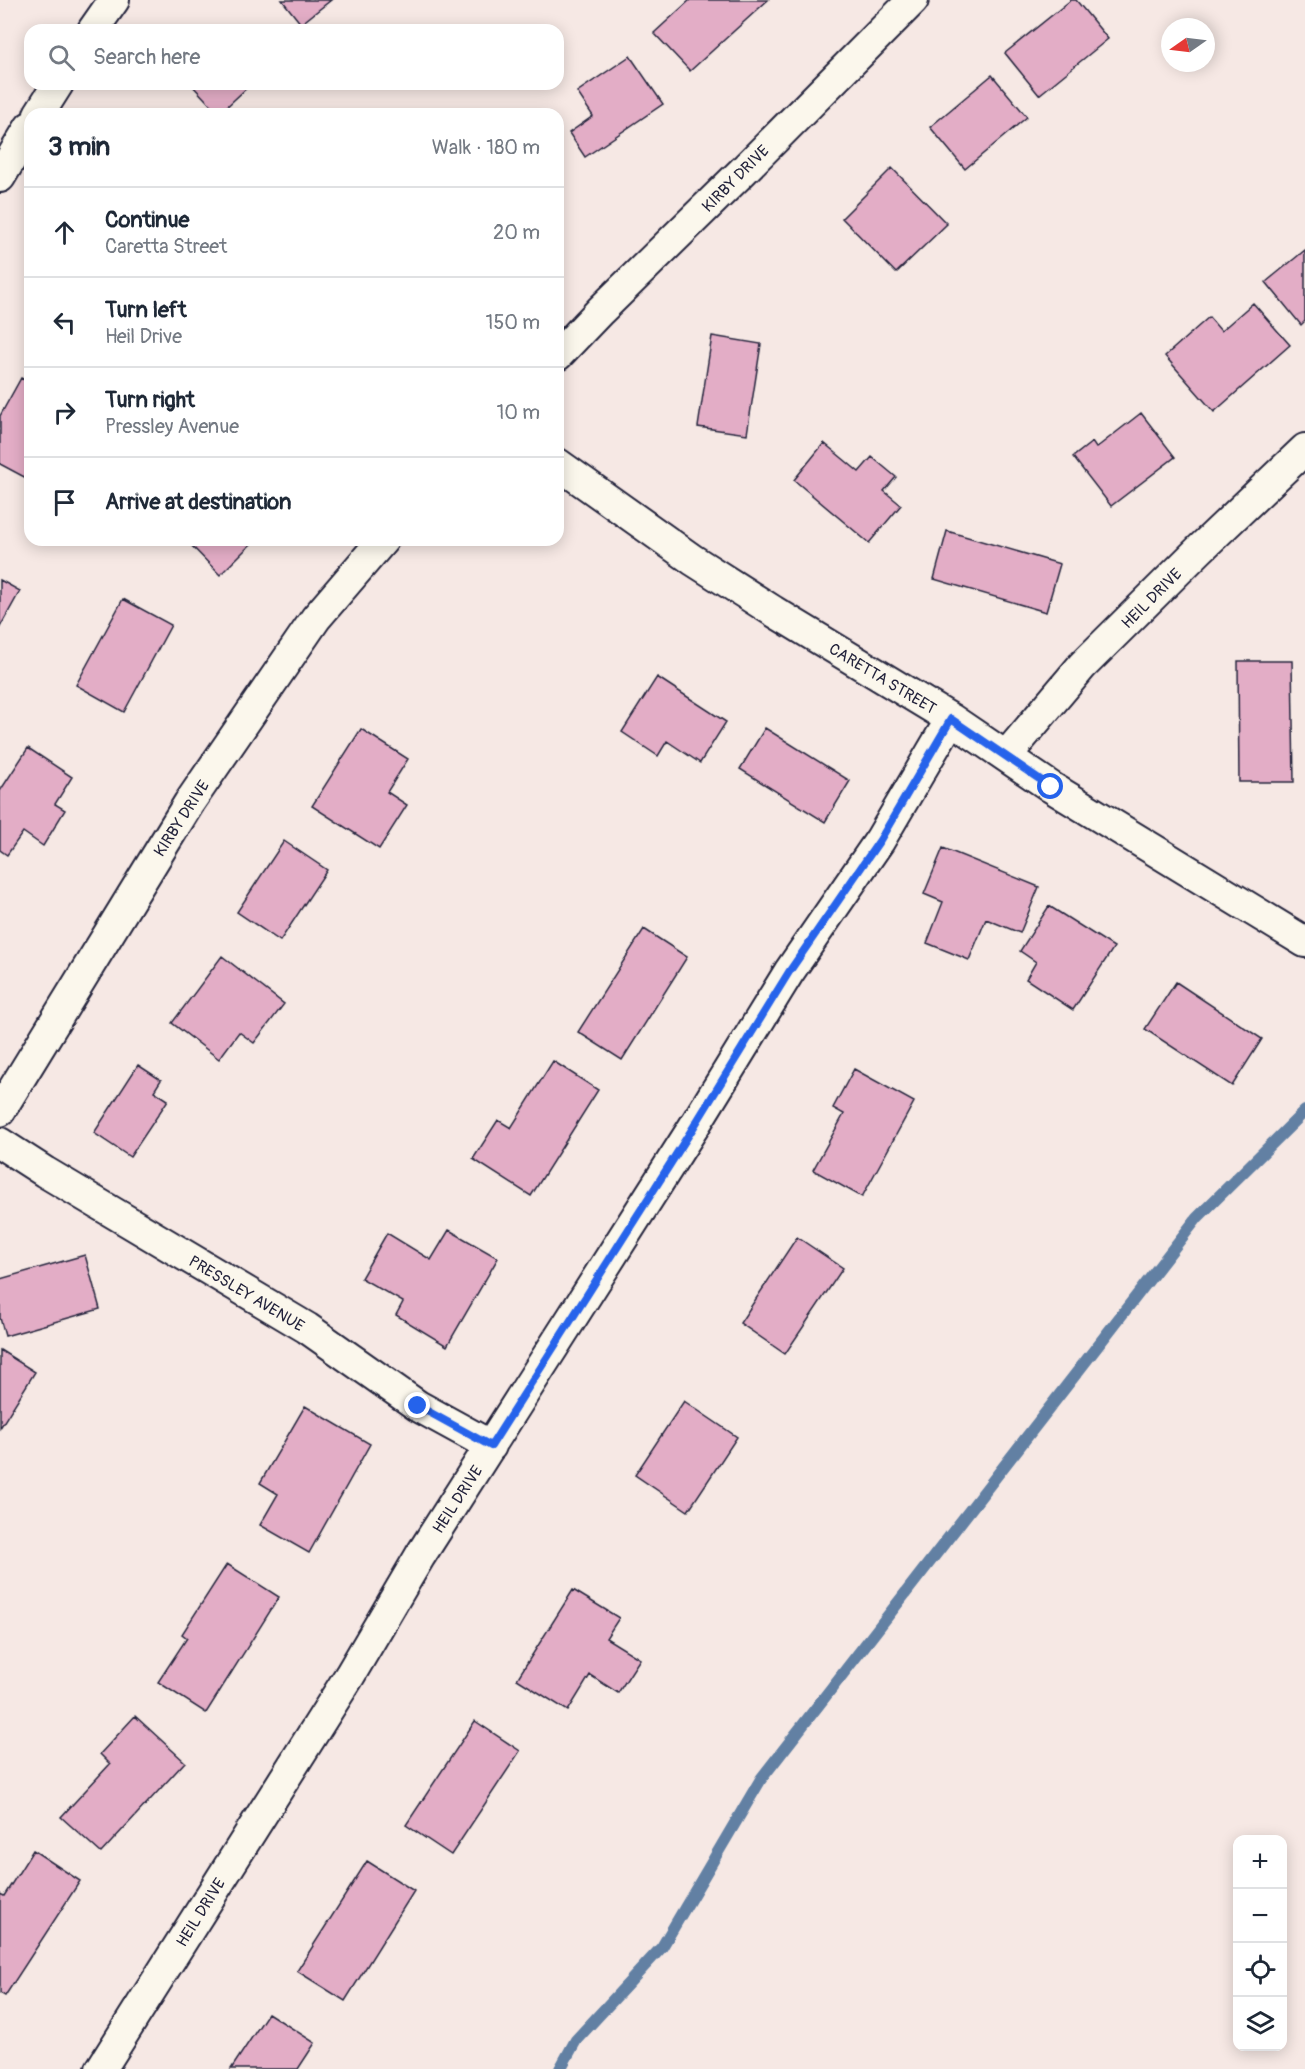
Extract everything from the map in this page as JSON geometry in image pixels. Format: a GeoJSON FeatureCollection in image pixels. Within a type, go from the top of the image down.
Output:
{"type":"FeatureCollection","features":[{"type":"Feature","properties":{"kind":"street"},"geometry":{"type":"LineString","coordinates":[[97,24],[114,0]]}},
{"type":"Feature","properties":{"kind":"street","name":"KIRBY DRIVE"},"geometry":{"type":"LineString","coordinates":[[564,350],[913,0]]}},
{"type":"Feature","properties":{"kind":"street"},"geometry":{"type":"LineString","coordinates":[[43,108],[54,90]]}},
{"type":"Feature","properties":{"kind":"street"},"geometry":{"type":"LineString","coordinates":[[0,177],[24,137]]}},
{"type":"Feature","properties":{"kind":"street","name":"HEIL DRIVE"},"geometry":{"type":"LineString","coordinates":[[1006,756],[1082,666],[1305,449]]}},
{"type":"Feature","properties":{"kind":"street","name":"CARETTA STREET"},"geometry":{"type":"LineString","coordinates":[[564,468],[693,560],[951,719],[1051,787],[1305,942]]}},
{"type":"Feature","properties":{"kind":"street","name":"KIRBY DRIVE"},"geometry":{"type":"LineString","coordinates":[[0,1111],[189,803],[316,618],[378,546]]}},
{"type":"Feature","properties":{"kind":"street","name":"HEIL DRIVE"},"geometry":{"type":"LineString","coordinates":[[100,2069],[350,1675],[420,1556],[693,1128],[789,972],[880,840],[951,719]]}},
{"type":"Feature","properties":{"kind":"street","name":"PRESSLEY AVENUE"},"geometry":{"type":"LineString","coordinates":[[0,1143],[307,1328],[418,1406],[491,1446]]}},
{"type":"Feature","properties":{"kind":"building"},"geometry":{"type":"Polygon","coordinates":[[[282,0],[331,0],[301,24],[282,0]]]}},
{"type":"Feature","properties":{"kind":"building"},"geometry":{"type":"Polygon","coordinates":[[[690,0],[768,0],[690,71],[654,33],[690,0]]]}},
{"type":"Feature","properties":{"kind":"building"},"geometry":{"type":"Polygon","coordinates":[[[1071,0],[1076,0],[1108,39],[1039,95],[1005,53],[1071,0]]]}},
{"type":"Feature","properties":{"kind":"building"},"geometry":{"type":"Polygon","coordinates":[[[630,56],[663,104],[585,157],[569,133],[593,116],[577,92],[630,56]]]}},
{"type":"Feature","properties":{"kind":"building"},"geometry":{"type":"Polygon","coordinates":[[[992,75],[1027,117],[965,169],[930,127],[992,75]]]}},
{"type":"Feature","properties":{"kind":"building"},"geometry":{"type":"Polygon","coordinates":[[[197,90],[245,90],[225,108],[213,108],[197,90]]]}},
{"type":"Feature","properties":{"kind":"building"},"geometry":{"type":"Polygon","coordinates":[[[892,168],[947,224],[896,273],[842,218],[892,168]]]}},
{"type":"Feature","properties":{"kind":"building"},"geometry":{"type":"Polygon","coordinates":[[[1305,250],[1305,321],[1301,325],[1266,282],[1305,250]]]}},
{"type":"Feature","properties":{"kind":"building"},"geometry":{"type":"Polygon","coordinates":[[[1253,303],[1290,345],[1214,412],[1165,356],[1209,317],[1221,331],[1253,303]]]}},
{"type":"Feature","properties":{"kind":"building"},"geometry":{"type":"Polygon","coordinates":[[[712,336],[761,344],[747,434],[698,427],[712,336]]]}},
{"type":"Feature","properties":{"kind":"building"},"geometry":{"type":"Polygon","coordinates":[[[21,378],[24,380],[24,477],[0,464],[0,416],[21,378]]]}},
{"type":"Feature","properties":{"kind":"building"},"geometry":{"type":"Polygon","coordinates":[[[1141,413],[1175,457],[1111,506],[1073,457],[1092,442],[1096,448],[1141,413]]]}},
{"type":"Feature","properties":{"kind":"building"},"geometry":{"type":"Polygon","coordinates":[[[824,443],[859,472],[872,457],[896,477],[884,491],[901,505],[869,543],[794,480],[824,443]]]}},
{"type":"Feature","properties":{"kind":"building"},"geometry":{"type":"Polygon","coordinates":[[[947,531],[1060,564],[1046,612],[934,579],[947,531]]]}},
{"type":"Feature","properties":{"kind":"building"},"geometry":{"type":"Polygon","coordinates":[[[192,546],[249,546],[220,575],[192,546]]]}},
{"type":"Feature","properties":{"kind":"building"},"geometry":{"type":"Polygon","coordinates":[[[0,580],[20,591],[0,627],[0,580]]]}},
{"type":"Feature","properties":{"kind":"building"},"geometry":{"type":"Polygon","coordinates":[[[123,599],[171,625],[124,712],[76,685],[123,599]]]}},
{"type":"Feature","properties":{"kind":"building"},"geometry":{"type":"Polygon","coordinates":[[[1238,661],[1292,661],[1294,782],[1239,782],[1238,661]]]}},
{"type":"Feature","properties":{"kind":"building"},"geometry":{"type":"Polygon","coordinates":[[[657,677],[726,722],[700,763],[667,741],[658,756],[622,732],[657,677]]]}},
{"type":"Feature","properties":{"kind":"building"},"geometry":{"type":"Polygon","coordinates":[[[765,728],[850,781],[825,822],[740,769],[765,728]]]}},
{"type":"Feature","properties":{"kind":"building"},"geometry":{"type":"Polygon","coordinates":[[[361,729],[408,759],[387,792],[407,805],[379,849],[312,806],[361,729]]]}},
{"type":"Feature","properties":{"kind":"building"},"geometry":{"type":"Polygon","coordinates":[[[28,748],[72,777],[55,804],[65,810],[43,846],[23,832],[7,855],[0,850],[0,791],[28,748]]]}},
{"type":"Feature","properties":{"kind":"building"},"geometry":{"type":"Polygon","coordinates":[[[284,841],[327,870],[280,941],[237,912],[284,841]]]}},
{"type":"Feature","properties":{"kind":"building"},"geometry":{"type":"Polygon","coordinates":[[[943,848],[1039,887],[1020,933],[986,919],[969,960],[927,943],[943,902],[924,894],[943,848]]]}},
{"type":"Feature","properties":{"kind":"building"},"geometry":{"type":"Polygon","coordinates":[[[1049,906],[1114,947],[1073,1010],[1026,979],[1036,962],[1020,951],[1049,906]]]}},
{"type":"Feature","properties":{"kind":"building"},"geometry":{"type":"Polygon","coordinates":[[[644,929],[687,957],[622,1060],[578,1032],[644,929]]]}},
{"type":"Feature","properties":{"kind":"building"},"geometry":{"type":"Polygon","coordinates":[[[222,956],[284,1004],[254,1043],[239,1032],[219,1059],[172,1023],[222,956]]]}},
{"type":"Feature","properties":{"kind":"building"},"geometry":{"type":"Polygon","coordinates":[[[1176,982],[1262,1039],[1232,1086],[1145,1029],[1176,982]]]}},
{"type":"Feature","properties":{"kind":"building"},"geometry":{"type":"Polygon","coordinates":[[[553,1061],[598,1090],[531,1196],[473,1159],[498,1120],[511,1128],[553,1061]]]}},
{"type":"Feature","properties":{"kind":"building"},"geometry":{"type":"Polygon","coordinates":[[[138,1065],[161,1080],[154,1091],[168,1100],[130,1157],[94,1133],[138,1065]]]}},
{"type":"Feature","properties":{"kind":"building"},"geometry":{"type":"Polygon","coordinates":[[[854,1069],[914,1102],[862,1197],[813,1170],[844,1114],[833,1108],[854,1069]]]}},
{"type":"Feature","properties":{"kind":"building"},"geometry":{"type":"Polygon","coordinates":[[[449,1230],[498,1258],[447,1346],[396,1315],[403,1302],[361,1278],[387,1233],[431,1260],[449,1230]]]}},
{"type":"Feature","properties":{"kind":"building"},"geometry":{"type":"Polygon","coordinates":[[[797,1237],[843,1268],[785,1354],[740,1323],[797,1237]]]}},
{"type":"Feature","properties":{"kind":"building"},"geometry":{"type":"Polygon","coordinates":[[[85,1255],[100,1309],[5,1336],[0,1318],[0,1279],[85,1255]]]}},
{"type":"Feature","properties":{"kind":"building"},"geometry":{"type":"Polygon","coordinates":[[[0,1350],[35,1372],[0,1428],[0,1350]]]}},
{"type":"Feature","properties":{"kind":"building"},"geometry":{"type":"Polygon","coordinates":[[[684,1401],[737,1437],[688,1511],[635,1475],[684,1401]]]}},
{"type":"Feature","properties":{"kind":"building"},"geometry":{"type":"Polygon","coordinates":[[[305,1406],[370,1444],[309,1553],[260,1525],[278,1494],[260,1483],[305,1406]]]}},
{"type":"Feature","properties":{"kind":"building"},"geometry":{"type":"Polygon","coordinates":[[[227,1564],[279,1597],[206,1713],[158,1682],[187,1638],[182,1634],[227,1564]]]}},
{"type":"Feature","properties":{"kind":"building"},"geometry":{"type":"Polygon","coordinates":[[[573,1590],[619,1618],[606,1638],[640,1659],[618,1693],[590,1675],[568,1711],[517,1679],[573,1590]]]}},
{"type":"Feature","properties":{"kind":"building"},"geometry":{"type":"Polygon","coordinates":[[[135,1716],[185,1762],[101,1853],[61,1817],[110,1764],[100,1754],[135,1716]]]}},
{"type":"Feature","properties":{"kind":"building"},"geometry":{"type":"Polygon","coordinates":[[[475,1721],[520,1751],[451,1855],[406,1825],[475,1721]]]}},
{"type":"Feature","properties":{"kind":"building"},"geometry":{"type":"Polygon","coordinates":[[[33,1850],[80,1881],[5,1996],[0,1993],[0,1894],[4,1896],[33,1850]]]}},
{"type":"Feature","properties":{"kind":"building"},"geometry":{"type":"Polygon","coordinates":[[[367,1861],[414,1891],[345,2001],[297,1971],[367,1861]]]}},
{"type":"Feature","properties":{"kind":"building"},"geometry":{"type":"Polygon","coordinates":[[[268,2013],[315,2043],[298,2069],[231,2069],[268,2013]]]}},
{"type":"Feature","properties":{"kind":"waterway"},"geometry":{"type":"LineString","coordinates":[[560,2069],[576,2040],[662,1947],[761,1779],[1197,1218],[1305,1111]]}},
{"type":"Feature","properties":{"kind":"route"},"geometry":{"type":"LineString","coordinates":[[418,1406],[491,1446],[789,972],[880,840],[951,719],[1051,787]]}}]}
